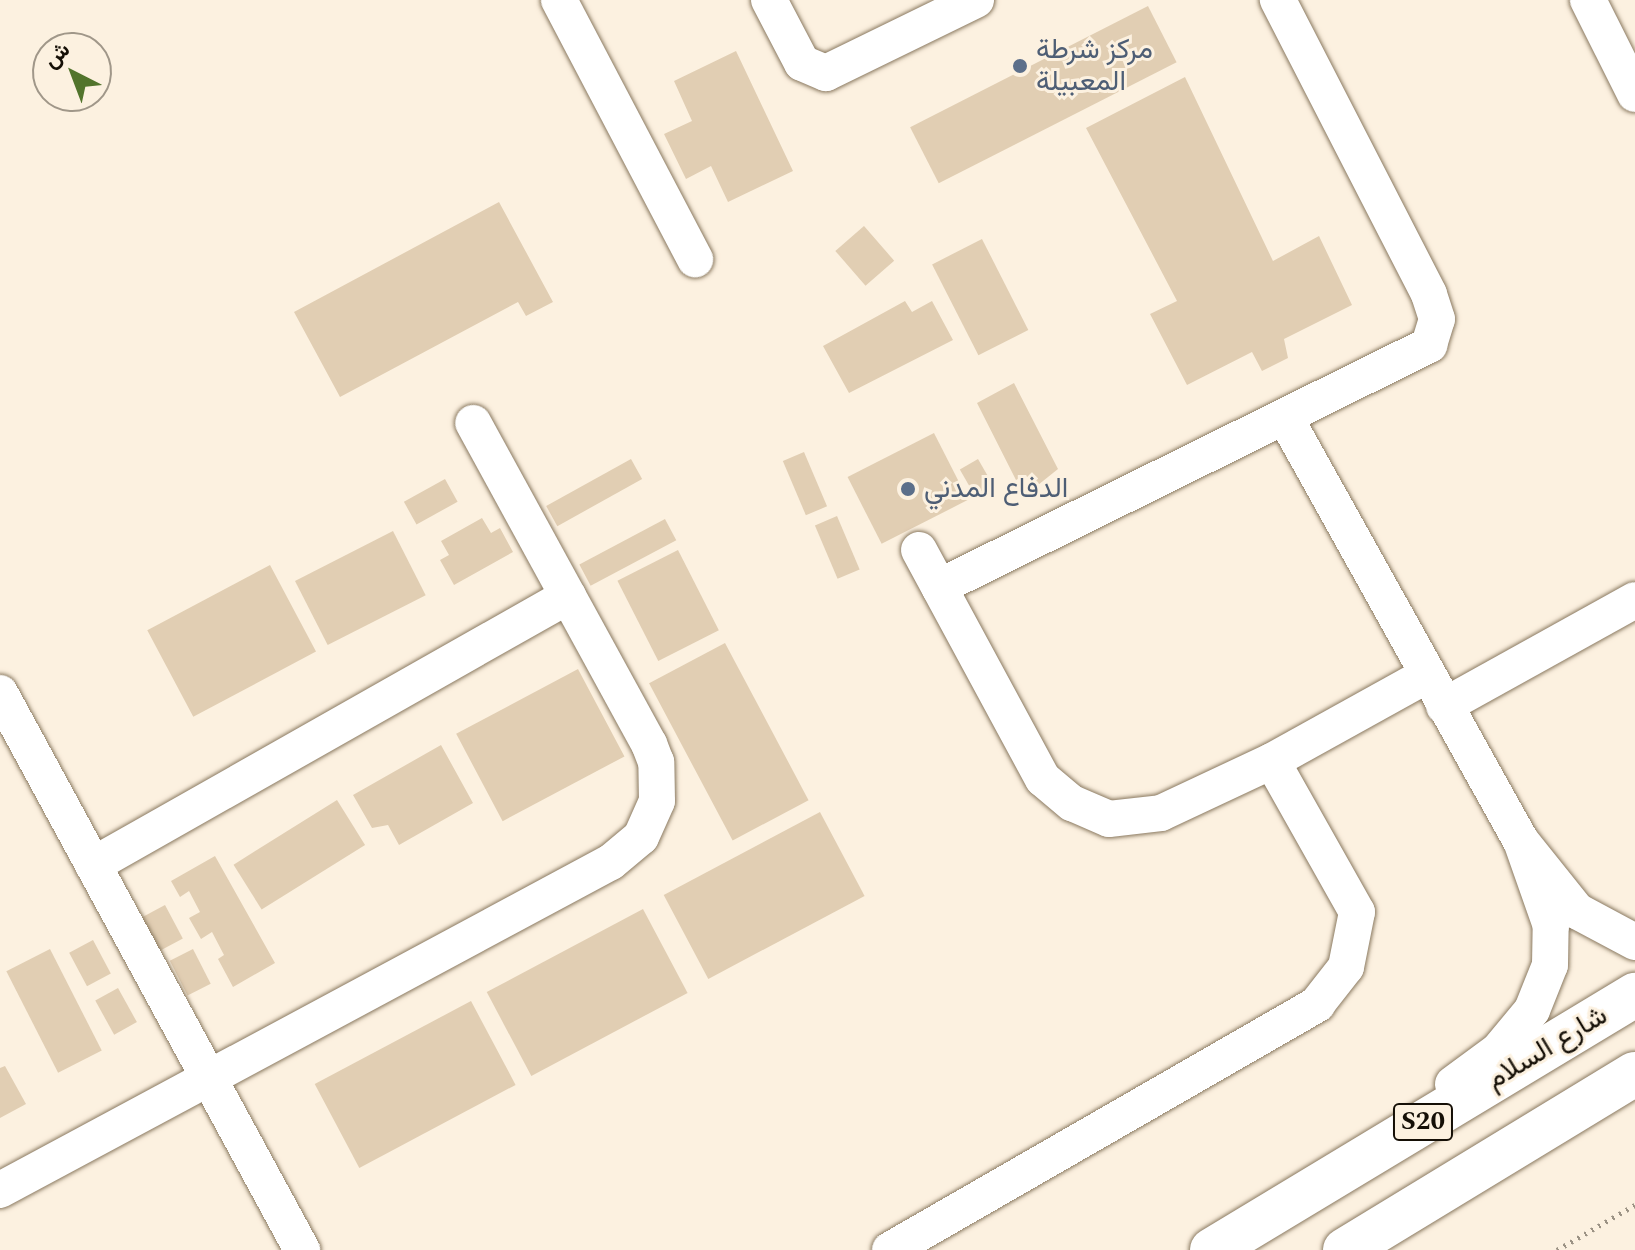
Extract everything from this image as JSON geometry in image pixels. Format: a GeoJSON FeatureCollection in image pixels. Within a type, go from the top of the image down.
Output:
{"type":"FeatureCollection","features":[{"type":"Feature","properties":{"kind":"main road","name":"شارع السلام"},"geometry":{"type":"LineString","coordinates":[[1212,1250],[1635,995]]}},
{"type":"Feature","properties":{"kind":"main road","name":"S20"},"geometry":{"type":"LineString","coordinates":[[1345,1250],[1635,1074]]}},
{"type":"Feature","properties":{"kind":"street"},"geometry":{"type":"LineString","coordinates":[[559,0],[695,259]]}},
{"type":"Feature","properties":{"kind":"street"},"geometry":{"type":"LineString","coordinates":[[769,0],[802,63],[826,73],[976,0]]}},
{"type":"Feature","properties":{"kind":"street"},"geometry":{"type":"LineString","coordinates":[[939,587],[1286,419],[1429,345],[1437,319],[1278,0]]}},
{"type":"Feature","properties":{"kind":"street"},"geometry":{"type":"LineString","coordinates":[[1588,0],[1635,94]]}},
{"type":"Feature","properties":{"kind":"street"},"geometry":{"type":"LineString","coordinates":[[1286,419],[1521,841],[1577,911],[1635,942]]}},
{"type":"Feature","properties":{"kind":"street"},"geometry":{"type":"LineString","coordinates":[[0,1190],[611,862],[641,837],[657,801],[656,762],[473,423]]}},
{"type":"Feature","properties":{"kind":"street"},"geometry":{"type":"LineString","coordinates":[[919,550],[1043,779],[1072,803],[1109,819],[1161,813],[1635,600]]}},
{"type":"Feature","properties":{"kind":"street"},"geometry":{"type":"LineString","coordinates":[[93,865],[568,596]]}},
{"type":"Feature","properties":{"kind":"street"},"geometry":{"type":"LineString","coordinates":[[0,693],[302,1250]]}},
{"type":"Feature","properties":{"kind":"street"},"geometry":{"type":"LineString","coordinates":[[890,1250],[1317,1004],[1346,967],[1357,912],[1272,761]]}},
{"type":"Feature","properties":{"kind":"street"},"geometry":{"type":"LineString","coordinates":[[1264,1218],[1498,1051],[1532,1010],[1550,965],[1551,926],[1521,841]]}},
{"type":"Feature","properties":{"kind":"path"},"geometry":{"type":"LineString","coordinates":[[1557,1250],[1635,1205]]}},
{"type":"Feature","properties":{"kind":"building"},"geometry":{"type":"Polygon","coordinates":[[[1148,6],[1177,62],[939,183],[910,127],[1148,6]]]}},
{"type":"Feature","properties":{"kind":"building"},"geometry":{"type":"Polygon","coordinates":[[[736,51],[793,171],[728,202],[711,166],[686,179],[664,134],[692,121],[674,81],[736,51]]]}},
{"type":"Feature","properties":{"kind":"building"},"geometry":{"type":"Polygon","coordinates":[[[1185,77],[1273,261],[1319,236],[1352,305],[1284,339],[1288,358],[1262,371],[1252,352],[1187,385],[1150,314],[1177,301],[1086,128],[1185,77]]]}},
{"type":"Feature","properties":{"kind":"building"},"geometry":{"type":"Polygon","coordinates":[[[499,202],[553,302],[526,316],[518,302],[340,397],[294,312],[499,202]]]}},
{"type":"Feature","properties":{"kind":"building"},"geometry":{"type":"Polygon","coordinates":[[[864,226],[894,261],[865,286],[835,251],[864,226]]]}},
{"type":"Feature","properties":{"kind":"building"},"geometry":{"type":"Polygon","coordinates":[[[982,239],[1028,330],[978,355],[932,264],[982,239]]]}},
{"type":"Feature","properties":{"kind":"building"},"geometry":{"type":"Polygon","coordinates":[[[905,301],[912,312],[932,301],[953,340],[849,393],[823,346],[905,301]]]}},
{"type":"Feature","properties":{"kind":"building"},"geometry":{"type":"Polygon","coordinates":[[[1014,383],[1058,469],[1033,489],[1026,475],[1016,480],[977,403],[1014,383]]]}},
{"type":"Feature","properties":{"kind":"building","name":"الدفاع المدني"},"geometry":{"type":"Polygon","coordinates":[[[934,433],[968,500],[882,544],[848,477],[934,433]]]}},
{"type":"Feature","properties":{"kind":"building"},"geometry":{"type":"Polygon","coordinates":[[[804,452],[827,506],[806,515],[783,461],[804,452]]]}},
{"type":"Feature","properties":{"kind":"building"},"geometry":{"type":"Polygon","coordinates":[[[631,459],[642,479],[557,526],[546,506],[631,459]]]}},
{"type":"Feature","properties":{"kind":"building"},"geometry":{"type":"Polygon","coordinates":[[[978,459],[995,488],[977,499],[960,470],[978,459]]]}},
{"type":"Feature","properties":{"kind":"building"},"geometry":{"type":"Polygon","coordinates":[[[445,479],[458,502],[416,525],[404,502],[445,479]]]}},
{"type":"Feature","properties":{"kind":"building"},"geometry":{"type":"Polygon","coordinates":[[[837,516],[860,569],[838,579],[815,525],[837,516]]]}},
{"type":"Feature","properties":{"kind":"building"},"geometry":{"type":"Polygon","coordinates":[[[482,518],[491,533],[500,528],[513,552],[454,585],[440,560],[449,555],[441,541],[482,518]]]}},
{"type":"Feature","properties":{"kind":"building"},"geometry":{"type":"Polygon","coordinates":[[[665,519],[676,540],[591,586],[579,565],[665,519]]]}},
{"type":"Feature","properties":{"kind":"building"},"geometry":{"type":"Polygon","coordinates":[[[393,531],[426,595],[328,645],[295,581],[393,531]]]}},
{"type":"Feature","properties":{"kind":"building"},"geometry":{"type":"Polygon","coordinates":[[[678,550],[719,630],[658,661],[617,581],[678,550]]]}},
{"type":"Feature","properties":{"kind":"building"},"geometry":{"type":"Polygon","coordinates":[[[270,565],[316,652],[193,717],[147,630],[270,565]]]}},
{"type":"Feature","properties":{"kind":"building"},"geometry":{"type":"Polygon","coordinates":[[[725,643],[809,800],[733,841],[649,683],[725,643]]]}},
{"type":"Feature","properties":{"kind":"building"},"geometry":{"type":"Polygon","coordinates":[[[578,669],[624,756],[503,821],[456,734],[578,669]]]}},
{"type":"Feature","properties":{"kind":"building"},"geometry":{"type":"Polygon","coordinates":[[[441,745],[473,803],[399,845],[388,825],[372,828],[353,795],[441,745]]]}},
{"type":"Feature","properties":{"kind":"building"},"geometry":{"type":"Polygon","coordinates":[[[337,800],[365,845],[262,910],[234,865],[337,800]]]}},
{"type":"Feature","properties":{"kind":"building"},"geometry":{"type":"Polygon","coordinates":[[[820,812],[865,896],[708,979],[664,895],[820,812]]]}},
{"type":"Feature","properties":{"kind":"building"},"geometry":{"type":"Polygon","coordinates":[[[215,856],[275,963],[233,987],[218,959],[224,955],[212,932],[201,939],[189,918],[200,912],[189,891],[180,897],[171,881],[215,856]]]}},
{"type":"Feature","properties":{"kind":"building"},"geometry":{"type":"Polygon","coordinates":[[[165,905],[183,939],[159,951],[141,918],[165,905]]]}},
{"type":"Feature","properties":{"kind":"building"},"geometry":{"type":"Polygon","coordinates":[[[643,909],[688,993],[531,1076],[487,992],[643,909]]]}},
{"type":"Feature","properties":{"kind":"building"},"geometry":{"type":"Polygon","coordinates":[[[93,940],[111,974],[87,986],[69,953],[93,940]]]}},
{"type":"Feature","properties":{"kind":"building"},"geometry":{"type":"Polygon","coordinates":[[[50,949],[102,1051],[58,1073],[6,971],[50,949]]]}},
{"type":"Feature","properties":{"kind":"building"},"geometry":{"type":"Polygon","coordinates":[[[193,949],[211,984],[188,996],[170,961],[193,949]]]}},
{"type":"Feature","properties":{"kind":"building"},"geometry":{"type":"Polygon","coordinates":[[[118,988],[137,1022],[114,1035],[95,1001],[118,988]]]}},
{"type":"Feature","properties":{"kind":"building"},"geometry":{"type":"Polygon","coordinates":[[[471,1001],[516,1085],[359,1168],[315,1084],[471,1001]]]}},
{"type":"Feature","properties":{"kind":"building"},"geometry":{"type":"Polygon","coordinates":[[[5,1066],[26,1104],[0,1118],[0,1068],[5,1066]]]}},
{"type":"Feature","properties":{"kind":"place","name":"مركز شرطة المعبيلة"},"geometry":{"type":"Point","coordinates":[1020,66]}},
{"type":"Feature","properties":{"kind":"place","name":"الدفاع المدني"},"geometry":{"type":"Point","coordinates":[908,489]}}]}
